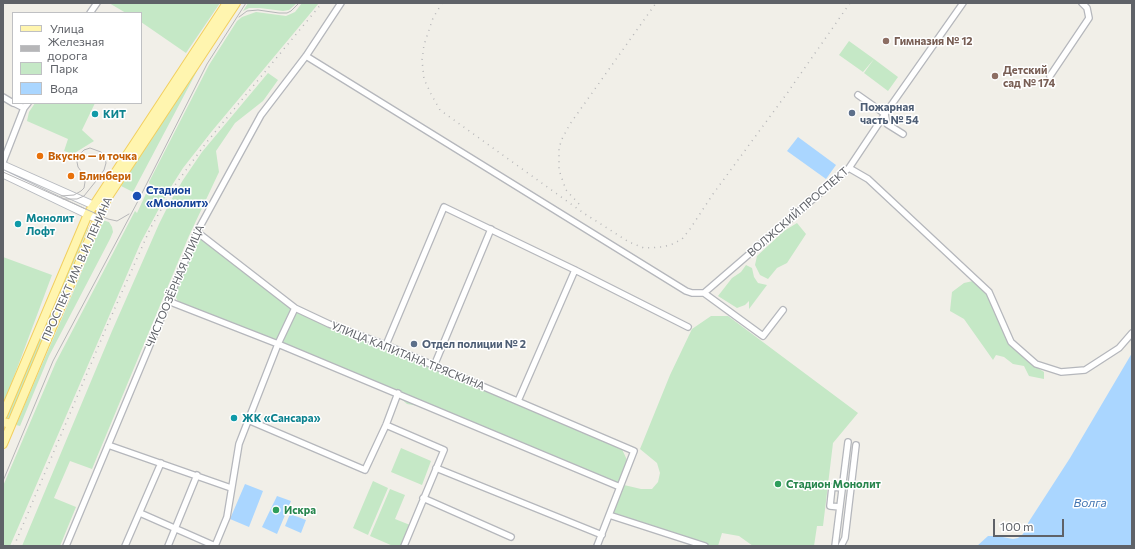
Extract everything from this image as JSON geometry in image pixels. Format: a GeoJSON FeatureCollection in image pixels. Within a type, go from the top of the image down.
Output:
{"type":"FeatureCollection","features":[{"type":"Feature","properties":{"kind":"main road","name":"ПРОСПЕКТ ИМ. В.И. ЛЕНИНА"},"geometry":{"type":"LineString","coordinates":[[3,444],[7,423],[97,219],[98,207],[227,3]]}},
{"type":"Feature","properties":{"kind":"main road","name":"ПРОСПЕКТ ИМ. В.И. ЛЕНИНА"},"geometry":{"type":"LineString","coordinates":[[3,415],[88,214],[108,197],[236,3]]}},
{"type":"Feature","properties":{"kind":"street"},"geometry":{"type":"LineString","coordinates":[[91,12],[97,3]]}},
{"type":"Feature","properties":{"kind":"street","name":"ЧИСТООЗЁРНАЯ УЛИЦА"},"geometry":{"type":"LineString","coordinates":[[66,546],[197,232],[261,115],[306,56],[341,3]]}},
{"type":"Feature","properties":{"kind":"street","name":"ВОЛЖСКИЙ ПРОСПЕКТ"},"geometry":{"type":"LineString","coordinates":[[704,293],[849,168],[963,3]]}},
{"type":"Feature","properties":{"kind":"street"},"geometry":{"type":"LineString","coordinates":[[1050,76],[1089,18],[1087,8],[1082,3]]}},
{"type":"Feature","properties":{"kind":"street"},"geometry":{"type":"LineString","coordinates":[[306,56],[686,291],[698,294],[704,293],[763,336],[783,310]]}},
{"type":"Feature","properties":{"kind":"street"},"geometry":{"type":"LineString","coordinates":[[858,95],[885,114],[887,124],[903,134]]}},
{"type":"Feature","properties":{"kind":"street"},"geometry":{"type":"LineString","coordinates":[[3,96],[12,102]]}},
{"type":"Feature","properties":{"kind":"street"},"geometry":{"type":"LineString","coordinates":[[26,106],[3,164],[98,207]]}},
{"type":"Feature","properties":{"kind":"street"},"geometry":{"type":"LineString","coordinates":[[849,168],[868,179],[989,292],[1011,342],[1036,364],[1061,372],[1085,370],[1119,348],[1132,333]]}},
{"type":"Feature","properties":{"kind":"street"},"geometry":{"type":"LineString","coordinates":[[3,174],[97,219]]}},
{"type":"Feature","properties":{"kind":"street"},"geometry":{"type":"LineString","coordinates":[[386,345],[444,207],[575,270],[688,327]]}},
{"type":"Feature","properties":{"kind":"street"},"geometry":{"type":"LineString","coordinates":[[434,366],[491,229]]}},
{"type":"Feature","properties":{"kind":"street","name":"УЛИЦА КАПИТАНА ТРЯСКИНА"},"geometry":{"type":"LineString","coordinates":[[197,232],[295,308],[329,324],[386,345],[634,451],[620,487]]}},
{"type":"Feature","properties":{"kind":"street"},"geometry":{"type":"LineString","coordinates":[[518,401],[575,270]]}},
{"type":"Feature","properties":{"kind":"street"},"geometry":{"type":"LineString","coordinates":[[168,301],[398,393],[620,487],[597,546]]}},
{"type":"Feature","properties":{"kind":"street"},"geometry":{"type":"LineString","coordinates":[[140,513],[215,546],[227,517],[240,444],[248,420],[278,344],[295,308]]}},
{"type":"Feature","properties":{"kind":"street"},"geometry":{"type":"LineString","coordinates":[[248,420],[365,470],[386,426],[398,393]]}},
{"type":"Feature","properties":{"kind":"street"},"geometry":{"type":"LineString","coordinates":[[386,426],[444,450],[404,546]]}},
{"type":"Feature","properties":{"kind":"street"},"geometry":{"type":"LineString","coordinates":[[835,546],[848,442]]}},
{"type":"Feature","properties":{"kind":"street"},"geometry":{"type":"LineString","coordinates":[[108,445],[231,488]]}},
{"type":"Feature","properties":{"kind":"street"},"geometry":{"type":"LineString","coordinates":[[841,546],[845,538],[856,445]]}},
{"type":"Feature","properties":{"kind":"street"},"geometry":{"type":"LineString","coordinates":[[126,546],[161,463]]}},
{"type":"Feature","properties":{"kind":"street"},"geometry":{"type":"LineString","coordinates":[[436,468],[602,535]]}},
{"type":"Feature","properties":{"kind":"street"},"geometry":{"type":"LineString","coordinates":[[168,546],[197,475]]}},
{"type":"Feature","properties":{"kind":"street"},"geometry":{"type":"LineString","coordinates":[[840,507],[830,506],[831,496],[832,487],[842,488]]}},
{"type":"Feature","properties":{"kind":"street"},"geometry":{"type":"LineString","coordinates":[[831,496],[841,497]]}},
{"type":"Feature","properties":{"kind":"street"},"geometry":{"type":"LineString","coordinates":[[423,498],[511,538]]}},
{"type":"Feature","properties":{"kind":"street"},"geometry":{"type":"LineString","coordinates":[[609,515],[705,546]]}},
{"type":"Feature","properties":{"kind":"street"},"geometry":{"type":"LineString","coordinates":[[836,537],[845,538]]}},
{"type":"Feature","properties":{"kind":"green space"},"geometry":{"type":"Polygon","coordinates":[[[109,3],[220,3],[186,53],[142,23],[142,12],[124,12],[109,3]]]}},
{"type":"Feature","properties":{"kind":"green space"},"geometry":{"type":"Polygon","coordinates":[[[248,3],[297,3],[289,10],[283,11],[249,8],[243,11],[248,3]]]}},
{"type":"Feature","properties":{"kind":"green space"},"geometry":{"type":"Polygon","coordinates":[[[302,3],[319,3],[212,131],[183,168],[169,190],[141,242],[10,546],[3,546],[3,486],[56,362],[135,211],[137,213],[150,185],[149,182],[209,65],[237,21],[242,17],[256,12],[286,16],[295,12],[302,3]]]}},
{"type":"Feature","properties":{"kind":"green space"},"geometry":{"type":"Polygon","coordinates":[[[849,41],[874,59],[863,72],[839,55],[849,41]]]}},
{"type":"Feature","properties":{"kind":"green space"},"geometry":{"type":"Polygon","coordinates":[[[874,59],[898,77],[888,91],[864,73],[874,59]]]}},
{"type":"Feature","properties":{"kind":"green space"},"geometry":{"type":"Polygon","coordinates":[[[196,69],[197,71],[133,192],[121,186],[196,69]]]}},
{"type":"Feature","properties":{"kind":"green space"},"geometry":{"type":"Polygon","coordinates":[[[268,73],[278,80],[263,101],[235,123],[216,151],[219,172],[188,238],[92,469],[70,461],[54,498],[76,507],[60,546],[22,546],[112,331],[170,202],[202,152],[268,73]]]}},
{"type":"Feature","properties":{"kind":"green space"},"geometry":{"type":"Polygon","coordinates":[[[34,104],[95,104],[82,130],[94,141],[73,154],[64,151],[68,139],[27,121],[29,112],[34,104]]]}},
{"type":"Feature","properties":{"kind":"green space"},"geometry":{"type":"Polygon","coordinates":[[[102,220],[109,222],[113,232],[49,356],[20,426],[16,425],[78,281],[102,220]]]}},
{"type":"Feature","properties":{"kind":"green space"},"geometry":{"type":"Polygon","coordinates":[[[797,223],[806,234],[787,263],[777,268],[768,279],[760,275],[755,265],[757,256],[784,231],[797,223]]]}},
{"type":"Feature","properties":{"kind":"green space"},"geometry":{"type":"Polygon","coordinates":[[[87,226],[88,228],[10,418],[6,419],[5,417],[87,226]]]}},
{"type":"Feature","properties":{"kind":"green space"},"geometry":{"type":"Polygon","coordinates":[[[199,237],[294,309],[386,346],[621,447],[627,460],[618,484],[436,409],[407,404],[398,396],[179,304],[175,295],[199,237]]]}},
{"type":"Feature","properties":{"kind":"green space"},"geometry":{"type":"Polygon","coordinates":[[[3,257],[52,275],[3,406],[3,257]]]}},
{"type":"Feature","properties":{"kind":"green space"},"geometry":{"type":"Polygon","coordinates":[[[746,265],[752,268],[754,277],[758,283],[767,285],[749,309],[749,301],[745,305],[737,308],[718,296],[732,278],[741,272],[746,265]]]}},
{"type":"Feature","properties":{"kind":"green space"},"geometry":{"type":"Polygon","coordinates":[[[973,281],[988,293],[1008,342],[1033,365],[1044,372],[1044,379],[1029,376],[1024,366],[1013,364],[1004,357],[996,355],[993,360],[964,319],[950,311],[952,292],[964,283],[973,281]]]}},
{"type":"Feature","properties":{"kind":"green space"},"geometry":{"type":"Polygon","coordinates":[[[711,316],[728,316],[858,413],[833,443],[823,526],[817,526],[814,546],[753,546],[739,536],[722,533],[718,546],[712,546],[613,514],[624,485],[641,489],[652,489],[658,482],[660,473],[657,463],[640,449],[670,375],[692,329],[711,316]]]}},
{"type":"Feature","properties":{"kind":"green space"},"geometry":{"type":"Polygon","coordinates":[[[401,448],[431,461],[422,485],[391,472],[401,448]]]}},
{"type":"Feature","properties":{"kind":"green space"},"geometry":{"type":"Polygon","coordinates":[[[373,481],[388,488],[368,535],[353,528],[373,481]]]}},
{"type":"Feature","properties":{"kind":"green space"},"geometry":{"type":"Polygon","coordinates":[[[390,489],[405,495],[395,519],[410,525],[401,546],[393,546],[370,536],[390,489]]]}},
{"type":"Feature","properties":{"kind":"water"},"geometry":{"type":"Polygon","coordinates":[[[798,137],[836,165],[826,179],[787,151],[798,137]]]}},
{"type":"Feature","properties":{"kind":"water","name":"Волга"},"geometry":{"type":"Polygon","coordinates":[[[1132,353],[1132,546],[977,546],[988,536],[1013,539],[1018,538],[1023,534],[1028,523],[1070,458],[1132,353]]]}},
{"type":"Feature","properties":{"kind":"water","name":"Искра"},"geometry":{"type":"Polygon","coordinates":[[[245,484],[263,491],[249,527],[230,519],[245,484]]]}},
{"type":"Feature","properties":{"kind":"water","name":"Искра"},"geometry":{"type":"Polygon","coordinates":[[[277,496],[291,501],[277,534],[262,527],[277,496]]]}},
{"type":"Feature","properties":{"kind":"water","name":"Искра"},"geometry":{"type":"Polygon","coordinates":[[[290,514],[306,520],[301,533],[285,526],[290,514]]]}},
{"type":"Feature","properties":{"kind":"tram line"},"geometry":{"type":"LineString","coordinates":[[3,481],[53,361],[138,201],[207,64],[246,3]]}},
{"type":"Feature","properties":{"kind":"tram line"},"geometry":{"type":"LineString","coordinates":[[239,17],[247,11],[258,10],[287,13],[299,3]]}},
{"type":"Feature","properties":{"kind":"tram line"},"geometry":{"type":"LineString","coordinates":[[61,196],[74,195],[84,188],[85,182],[83,174],[78,167],[77,162],[77,159],[81,153],[90,148],[101,152],[106,163],[104,170],[84,196],[77,199],[63,199]]}},
{"type":"Feature","properties":{"kind":"tram line"},"geometry":{"type":"LineString","coordinates":[[3,172],[108,219],[117,221],[129,214]]}},
{"type":"Feature","properties":{"kind":"railway"},"geometry":{"type":"LineString","coordinates":[[14,546],[107,326],[150,229],[175,185],[206,143],[322,3]]}},
{"type":"Feature","properties":{"kind":"railway"},"geometry":{"type":"LineString","coordinates":[[442,3],[433,18],[424,45],[422,60],[424,79],[440,110],[585,214],[629,242],[644,248],[662,247],[673,244],[682,239],[850,3]]}},
{"type":"Feature","properties":{"kind":"railway"},"geometry":{"type":"LineString","coordinates":[[579,204],[566,190],[559,170],[559,148],[562,139],[570,124],[656,3]]}},
{"type":"Feature","properties":{"kind":"place","name":"Гимназия № 12"},"geometry":{"type":"Point","coordinates":[886,41]}},
{"type":"Feature","properties":{"kind":"place","name":"Детский сад № 174"},"geometry":{"type":"Point","coordinates":[995,76]}},
{"type":"Feature","properties":{"kind":"place","name":"Пожарная часть № 54"},"geometry":{"type":"Point","coordinates":[852,113]}},
{"type":"Feature","properties":{"kind":"place","name":"КИТ"},"geometry":{"type":"Point","coordinates":[95,114]}},
{"type":"Feature","properties":{"kind":"place","name":"Вкусно — и точка"},"geometry":{"type":"Point","coordinates":[40,156]}},
{"type":"Feature","properties":{"kind":"place","name":"Блинбери"},"geometry":{"type":"Point","coordinates":[71,176]}},
{"type":"Feature","properties":{"kind":"place","name":"Стадион «Монолит»"},"geometry":{"type":"Point","coordinates":[137,196]}},
{"type":"Feature","properties":{"kind":"place","name":"Монолит Лофт"},"geometry":{"type":"Point","coordinates":[18,224]}},
{"type":"Feature","properties":{"kind":"place","name":"Отдел полиции № 2"},"geometry":{"type":"Point","coordinates":[414,344]}},
{"type":"Feature","properties":{"kind":"place","name":"ЖК «Сансара»"},"geometry":{"type":"Point","coordinates":[234,418]}},
{"type":"Feature","properties":{"kind":"place","name":"Стадион Монолит"},"geometry":{"type":"Point","coordinates":[778,484]}},
{"type":"Feature","properties":{"kind":"place","name":"Искра"},"geometry":{"type":"Point","coordinates":[276,510]}}]}
